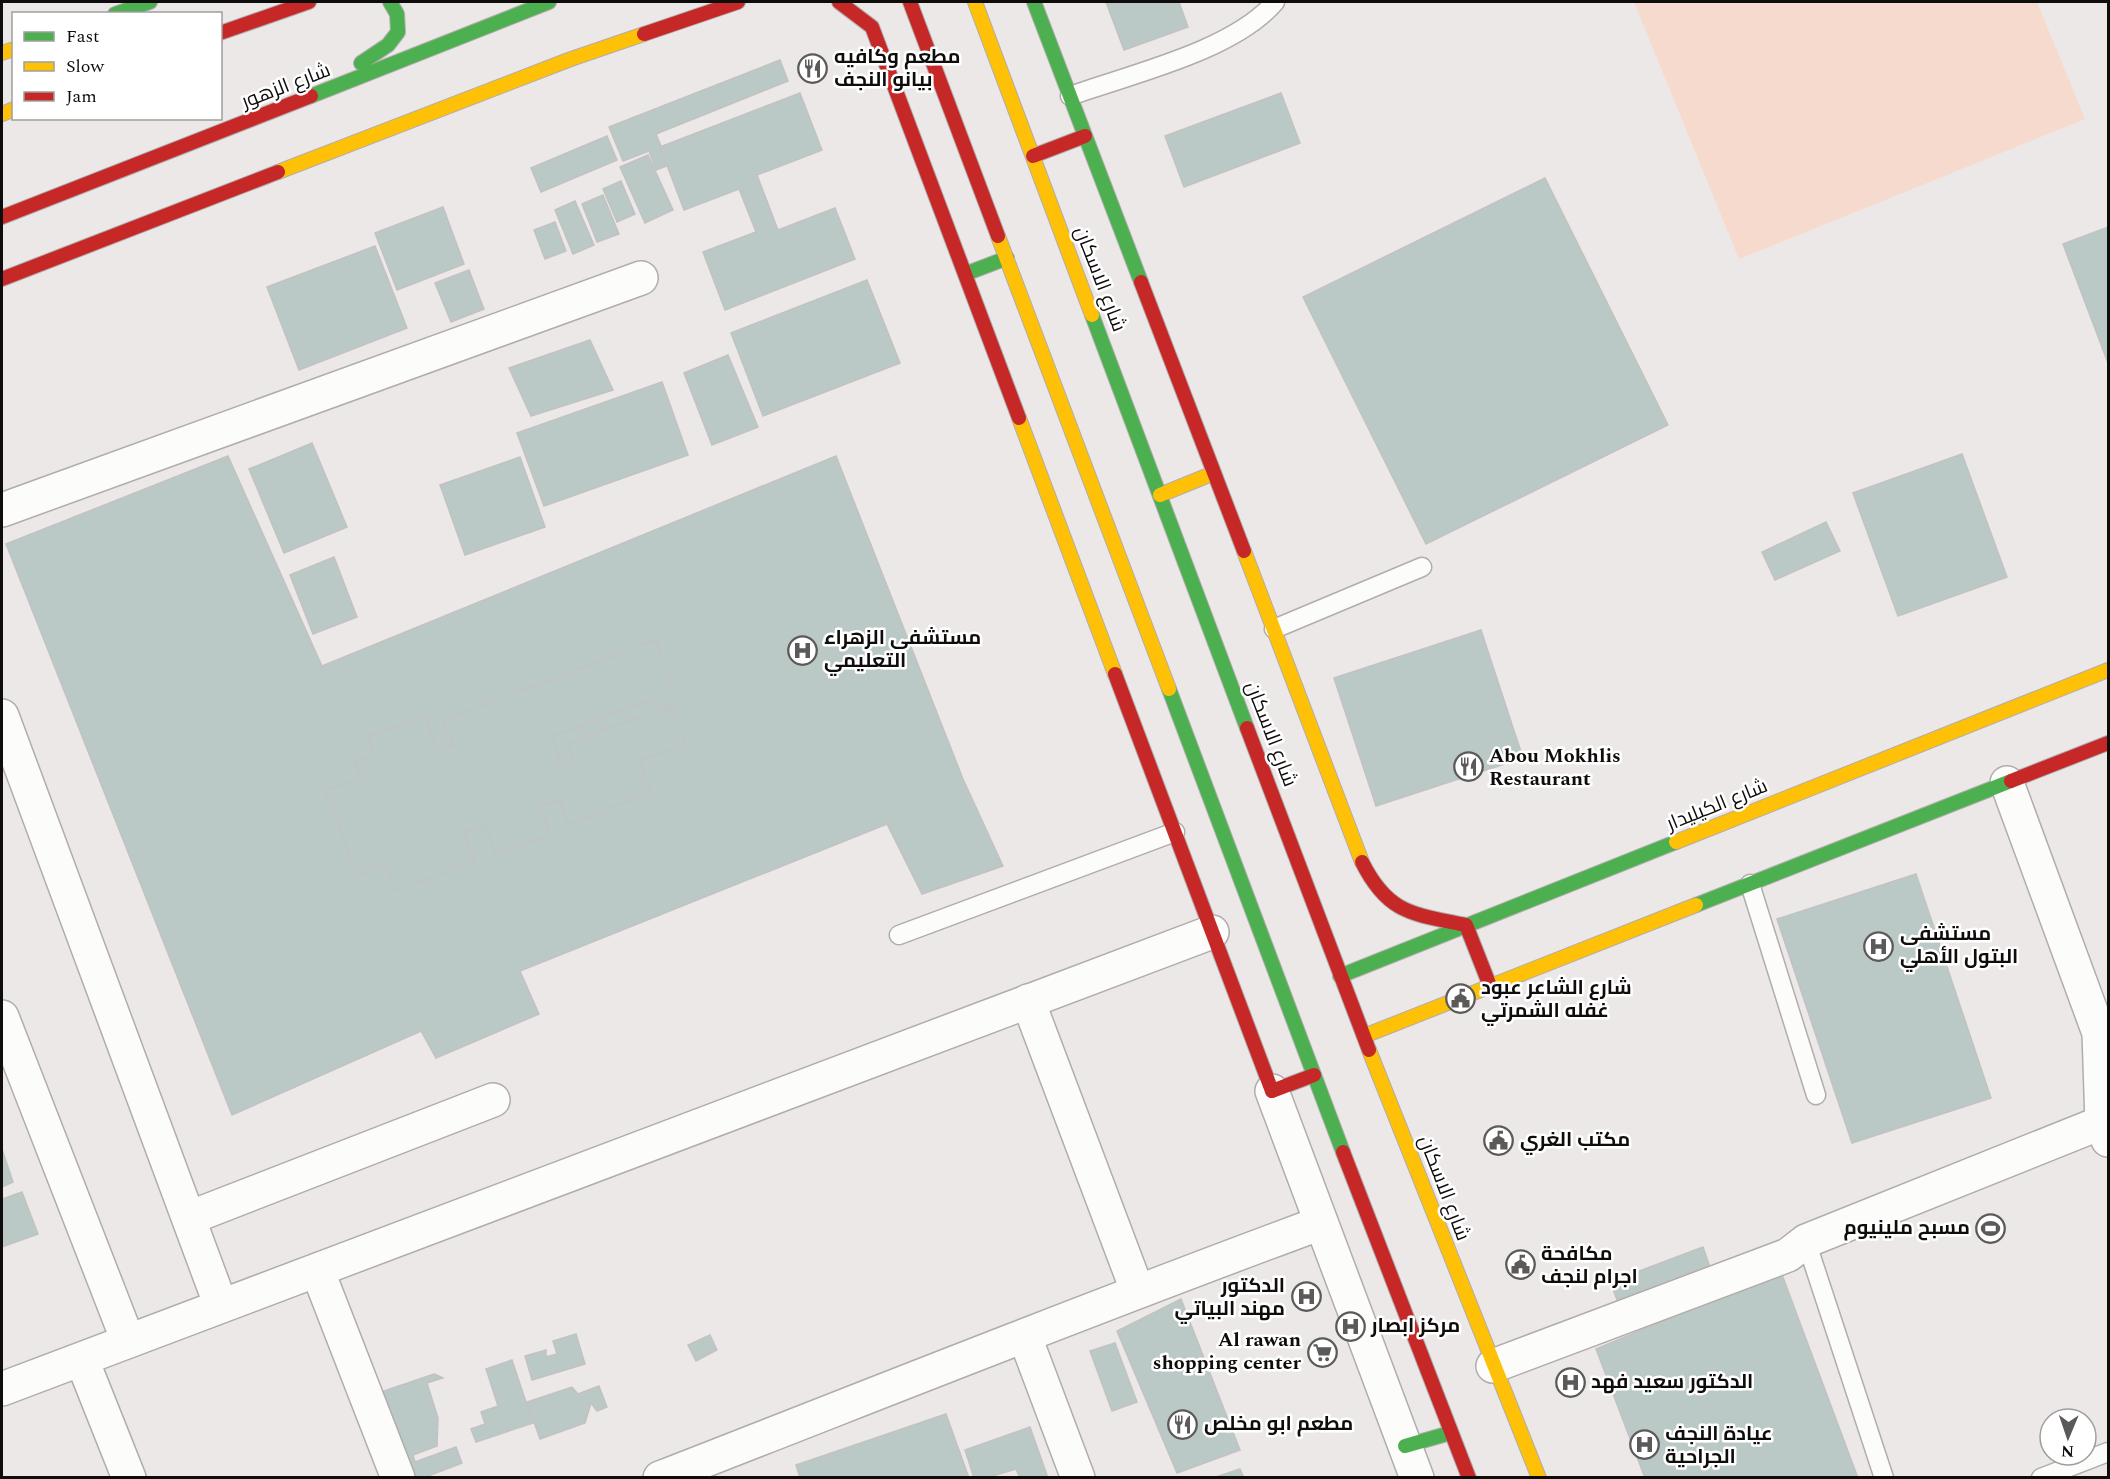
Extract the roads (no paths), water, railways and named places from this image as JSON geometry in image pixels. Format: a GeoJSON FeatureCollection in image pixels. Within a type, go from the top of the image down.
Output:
{"type":"FeatureCollection","features":[{"type":"Feature","properties":{"kind":"main road"},"geometry":{"type":"LineString","coordinates":[[121,12],[150,2]]}},
{"type":"Feature","properties":{"kind":"main road"},"geometry":{"type":"LineString","coordinates":[[222,32],[309,2]]}},
{"type":"Feature","properties":{"kind":"main road"},"geometry":{"type":"LineString","coordinates":[[304,100],[395,41],[400,29],[399,15],[390,2]]}},
{"type":"Feature","properties":{"kind":"main road","name":"شارع الزهور"},"geometry":{"type":"LineString","coordinates":[[2,217],[549,2]]}},
{"type":"Feature","properties":{"kind":"main road"},"geometry":{"type":"LineString","coordinates":[[2,279],[571,59],[738,2]]}},
{"type":"Feature","properties":{"kind":"main road"},"geometry":{"type":"LineString","coordinates":[[840,2],[872,27],[1272,1091],[1314,1075]]}},
{"type":"Feature","properties":{"kind":"main road"},"geometry":{"type":"LineString","coordinates":[[900,2],[918,22]]}},
{"type":"Feature","properties":{"kind":"main road"},"geometry":{"type":"LineString","coordinates":[[910,2],[1314,1075],[1469,1478]]}},
{"type":"Feature","properties":{"kind":"main road","name":"شارع الاسكان"},"geometry":{"type":"LineString","coordinates":[[975,2],[1340,976],[1539,1478]]}},
{"type":"Feature","properties":{"kind":"main road"},"geometry":{"type":"LineString","coordinates":[[1034,2],[1274,629],[1354,848],[1372,882],[1383,895],[1410,914],[1466,926],[1490,986]]}},
{"type":"Feature","properties":{"kind":"main road"},"geometry":{"type":"LineString","coordinates":[[1033,156],[1085,136]]}},
{"type":"Feature","properties":{"kind":"main road"},"geometry":{"type":"LineString","coordinates":[[964,274],[1007,258]]}},
{"type":"Feature","properties":{"kind":"main road"},"geometry":{"type":"LineString","coordinates":[[1160,495],[1214,473]]}},
{"type":"Feature","properties":{"kind":"main road","name":"شارع الكيليدار"},"geometry":{"type":"LineString","coordinates":[[1340,976],[2109,670]]}},
{"type":"Feature","properties":{"kind":"main road"},"geometry":{"type":"LineString","coordinates":[[1364,1036],[2109,743]]}},
{"type":"Feature","properties":{"kind":"main road"},"geometry":{"type":"LineString","coordinates":[[1405,1446],[1450,1432]]}},
{"type":"Feature","properties":{"kind":"street"},"geometry":{"type":"LineString","coordinates":[[2,510],[641,278]]}},
{"type":"Feature","properties":{"kind":"street"},"geometry":{"type":"LineString","coordinates":[[2,716],[221,1306]]}},
{"type":"Feature","properties":{"kind":"street"},"geometry":{"type":"LineString","coordinates":[[1493,1366],[1788,1255],[1806,1241],[2106,1128],[2104,1039],[2007,783]]}},
{"type":"Feature","properties":{"kind":"street"},"geometry":{"type":"LineString","coordinates":[[2,1389],[318,1272],[1212,932]]}},
{"type":"Feature","properties":{"kind":"street"},"geometry":{"type":"LineString","coordinates":[[1028,1001],[1137,1290]]}},
{"type":"Feature","properties":{"kind":"street"},"geometry":{"type":"LineString","coordinates":[[2,1017],[128,1341]]}},
{"type":"Feature","properties":{"kind":"street"},"geometry":{"type":"LineString","coordinates":[[1272,1091],[1417,1478]]}},
{"type":"Feature","properties":{"kind":"street"},"geometry":{"type":"LineString","coordinates":[[189,1218],[493,1100]]}},
{"type":"Feature","properties":{"kind":"street"},"geometry":{"type":"LineString","coordinates":[[660,1478],[1025,1337],[1137,1290],[1321,1223]]}},
{"type":"Feature","properties":{"kind":"street"},"geometry":{"type":"LineString","coordinates":[[318,1272],[398,1478]]}},
{"type":"Feature","properties":{"kind":"street"},"geometry":{"type":"LineString","coordinates":[[1025,1337],[1078,1478]]}},
{"type":"Feature","properties":{"kind":"street"},"geometry":{"type":"LineString","coordinates":[[82,1360],[129,1478]]}},
{"type":"Feature","properties":{"kind":"lane"},"geometry":{"type":"LineString","coordinates":[[1070,96],[1216,44],[1266,12],[1275,2]]}},
{"type":"Feature","properties":{"kind":"lane"},"geometry":{"type":"LineString","coordinates":[[1274,629],[1422,567]]}},
{"type":"Feature","properties":{"kind":"lane"},"geometry":{"type":"LineString","coordinates":[[899,935],[1175,832]]}},
{"type":"Feature","properties":{"kind":"lane"},"geometry":{"type":"LineString","coordinates":[[1750,884],[1816,1095]]}},
{"type":"Feature","properties":{"kind":"lane"},"geometry":{"type":"LineString","coordinates":[[1806,1241],[1884,1478]]}},
{"type":"Feature","properties":{"kind":"lane"},"geometry":{"type":"LineString","coordinates":[[2041,1478],[2109,1452]]}},
{"type":"Feature","properties":{"kind":"place","name":"مطعم وكافيه بيانو النجف"},"geometry":{"type":"Point","coordinates":[813,68]}},
{"type":"Feature","properties":{"kind":"place","name":"مستشفى الزهراء التعليمي"},"geometry":{"type":"Point","coordinates":[803,650]}},
{"type":"Feature","properties":{"kind":"place","name":"Abou Mokhlis Restaurant"},"geometry":{"type":"Point","coordinates":[1468,767]}},
{"type":"Feature","properties":{"kind":"place","name":"مستشفى البتول الأهلي"},"geometry":{"type":"Point","coordinates":[1879,946]}},
{"type":"Feature","properties":{"kind":"place","name":"شارع الشاعر عبود غفله الشمرتي"},"geometry":{"type":"Point","coordinates":[1460,999]}},
{"type":"Feature","properties":{"kind":"place","name":"مكتب الغري"},"geometry":{"type":"Point","coordinates":[1499,1140]}},
{"type":"Feature","properties":{"kind":"place","name":"مسبح ملينيوم"},"geometry":{"type":"Point","coordinates":[1991,1228]}},
{"type":"Feature","properties":{"kind":"place","name":"مکافحة اجرام لنجف"},"geometry":{"type":"Point","coordinates":[1520,1265]}},
{"type":"Feature","properties":{"kind":"place","name":"الدكتور مهند البياتي"},"geometry":{"type":"Point","coordinates":[1306,1297]}},
{"type":"Feature","properties":{"kind":"place","name":"مركز ابصار"},"geometry":{"type":"Point","coordinates":[1350,1326]}},
{"type":"Feature","properties":{"kind":"place","name":"Al rawan shopping center"},"geometry":{"type":"Point","coordinates":[1322,1352]}},
{"type":"Feature","properties":{"kind":"place","name":"الدكتور سعيد فهد"},"geometry":{"type":"Point","coordinates":[1570,1382]}},
{"type":"Feature","properties":{"kind":"place","name":"مطعم ابو مخلص"},"geometry":{"type":"Point","coordinates":[1183,1424]}},
{"type":"Feature","properties":{"kind":"place","name":"عيادة النجف الجراحية"},"geometry":{"type":"Point","coordinates":[1644,1445]}}]}
